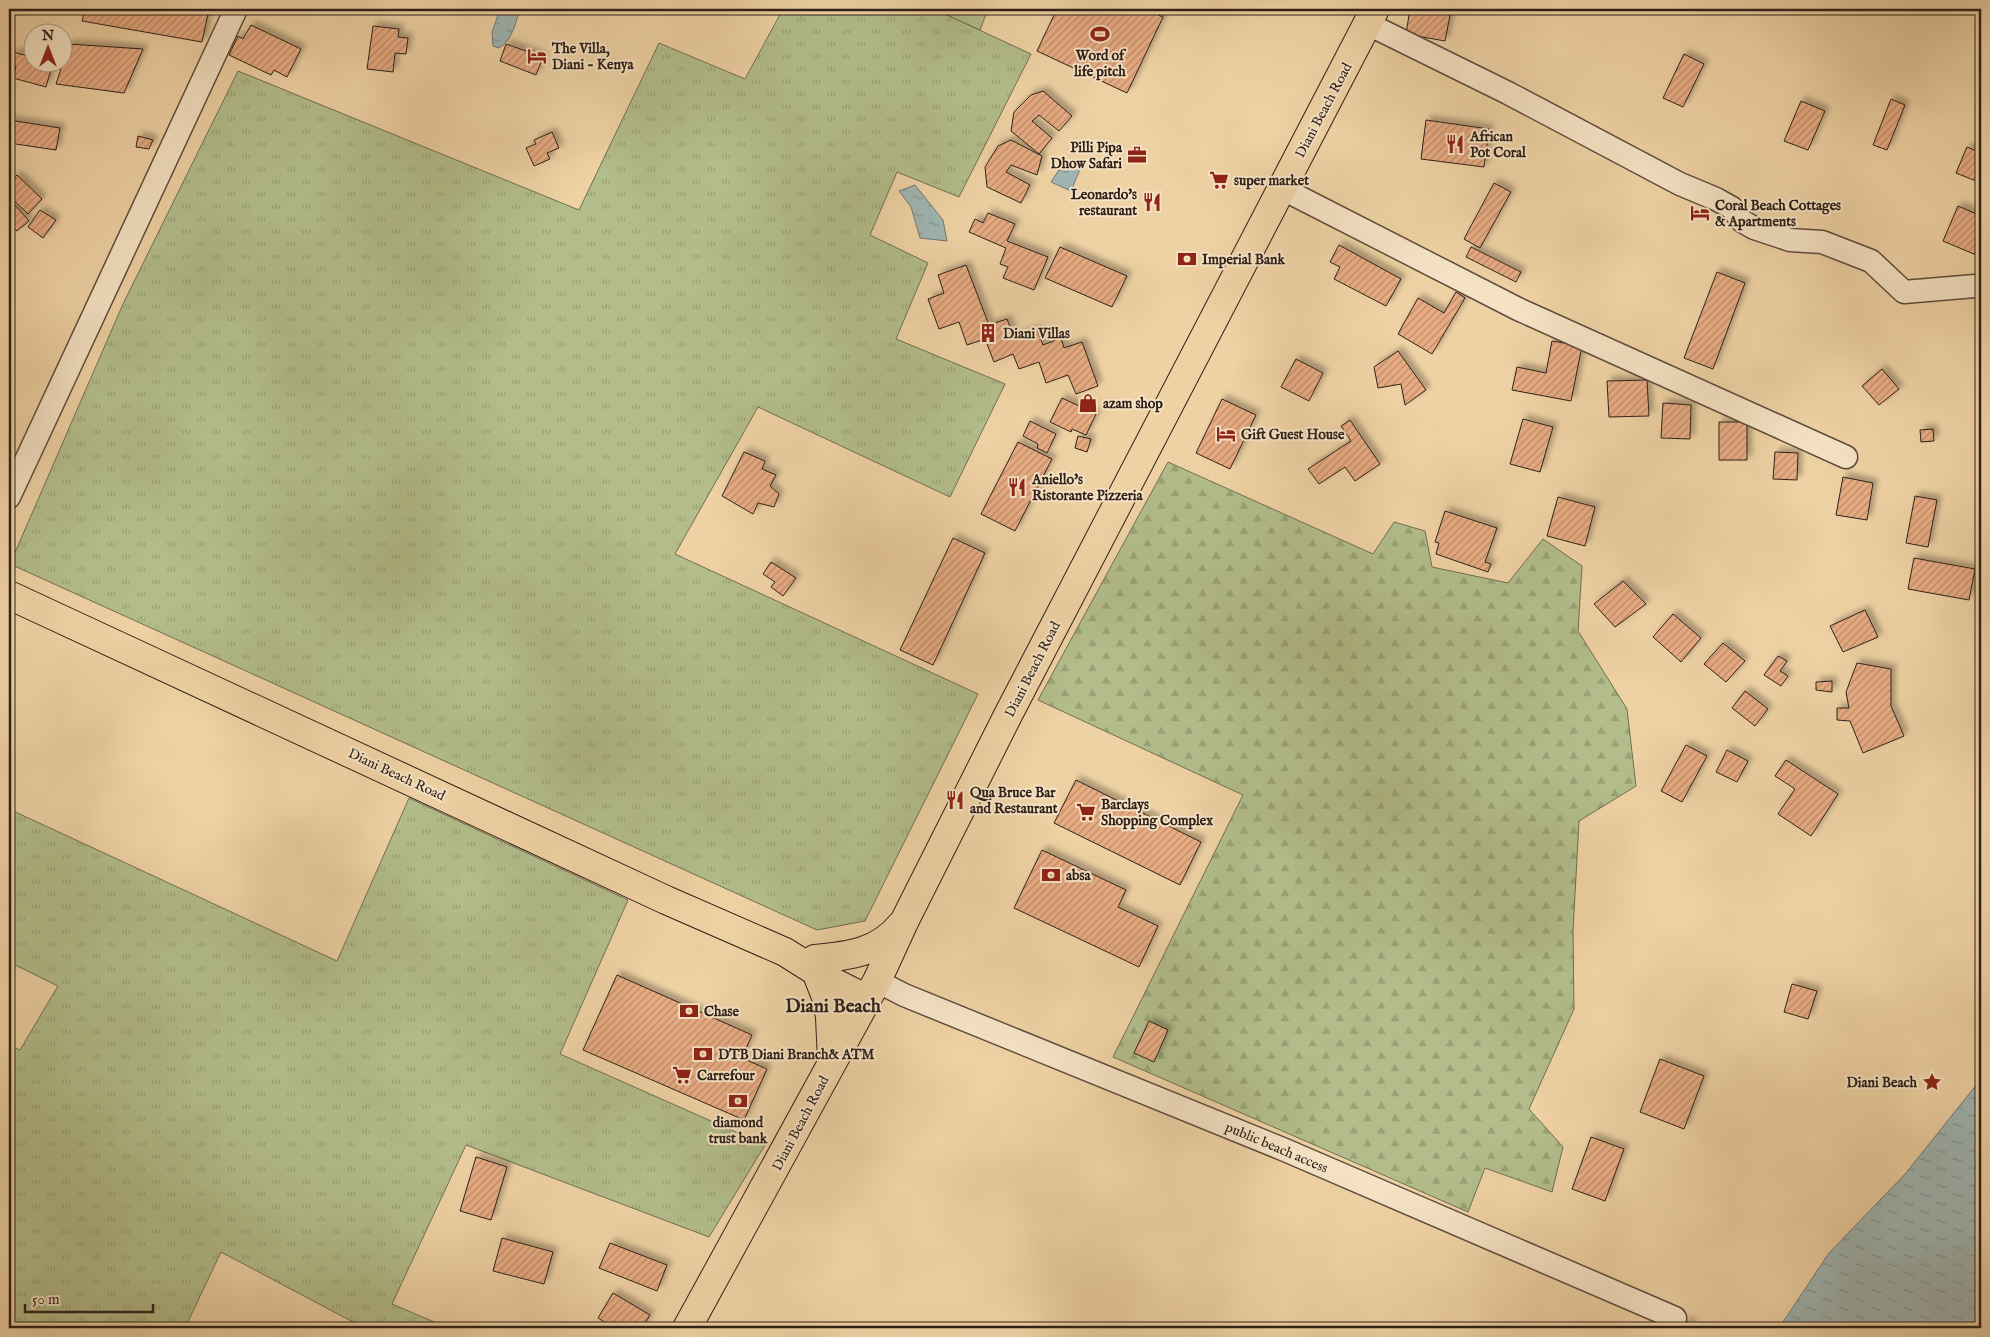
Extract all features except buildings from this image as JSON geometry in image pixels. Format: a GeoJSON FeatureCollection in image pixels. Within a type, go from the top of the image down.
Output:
{"type":"FeatureCollection","features":[{"type":"Feature","properties":{"kind":"main road","name":"Diani Beach Road"},"geometry":{"type":"LineString","coordinates":[[687,1328],[872,990],[1008,715],[1372,16]]}},
{"type":"Feature","properties":{"kind":"main road","name":"Diani Beach Road"},"geometry":{"type":"LineString","coordinates":[[9,595],[666,900],[815,964]]}},
{"type":"Feature","properties":{"kind":"main road"},"geometry":{"type":"LineString","coordinates":[[815,964],[862,953],[890,938],[905,920]]}},
{"type":"Feature","properties":{"kind":"main road"},"geometry":{"type":"LineString","coordinates":[[815,964],[831,981],[872,990]]}},
{"type":"Feature","properties":{"kind":"main road"},"geometry":{"type":"LineString","coordinates":[[815,964],[826,997],[830,1017],[832,1061]]}},
{"type":"Feature","properties":{"kind":"street"},"geometry":{"type":"LineString","coordinates":[[9,497],[236,9]]}},
{"type":"Feature","properties":{"kind":"street"},"geometry":{"type":"LineString","coordinates":[[1372,16],[1508,93],[1680,184],[1716,199],[1732,208],[1742,220],[1754,228],[1790,240],[1822,242],[1871,261],[1904,292],[1975,286]]}},
{"type":"Feature","properties":{"kind":"street"},"geometry":{"type":"LineString","coordinates":[[1281,188],[1518,310],[1846,457]]}},
{"type":"Feature","properties":{"kind":"street","name":"public beach access"},"geometry":{"type":"LineString","coordinates":[[872,990],[904,995],[1285,1150],[1674,1318]]}},
{"type":"Feature","properties":{"kind":"green space"},"geometry":{"type":"Polygon","coordinates":[[[783,9],[934,9],[1031,54],[959,197],[897,172],[870,235],[928,263],[896,339],[1005,384],[950,497],[758,407],[675,554],[978,694],[865,921],[817,930],[10,564],[123,304],[238,71],[579,210],[659,43],[745,79],[783,9]]]}},
{"type":"Feature","properties":{"kind":"green space"},"geometry":{"type":"Polygon","coordinates":[[[934,9],[988,9],[980,30],[934,9]]]}},
{"type":"Feature","properties":{"kind":"green space"},"geometry":{"type":"Polygon","coordinates":[[[1168,462],[1373,554],[1394,522],[1425,531],[1432,567],[1508,583],[1543,539],[1582,566],[1578,631],[1627,709],[1636,786],[1579,821],[1573,931],[1574,1009],[1529,1109],[1563,1147],[1552,1192],[1485,1168],[1468,1212],[1113,1057],[1243,795],[1038,700],[1168,462]]]}},
{"type":"Feature","properties":{"kind":"green space"},"geometry":{"type":"Polygon","coordinates":[[[409,798],[628,900],[560,1054],[765,1145],[709,1237],[466,1145],[392,1304],[448,1328],[351,1328],[353,1322],[221,1252],[185,1328],[9,1328],[9,1045],[20,1050],[58,986],[9,962],[9,809],[337,961],[409,798]]]}},
{"type":"Feature","properties":{"kind":"water"},"geometry":{"type":"Polygon","coordinates":[[[500,9],[520,9],[510,36],[499,48],[493,46],[492,32],[500,9]]]}},
{"type":"Feature","properties":{"kind":"water"},"geometry":{"type":"Polygon","coordinates":[[[1066,159],[1081,167],[1071,191],[1051,182],[1066,159]]]}},
{"type":"Feature","properties":{"kind":"water"},"geometry":{"type":"Polygon","coordinates":[[[915,185],[943,220],[947,241],[920,238],[911,207],[899,191],[915,185]]]}},
{"type":"Feature","properties":{"kind":"water"},"geometry":{"type":"Polygon","coordinates":[[[1981,1079],[1981,1328],[1779,1328],[1829,1253],[1906,1173],[1981,1079]]]}},
{"type":"Feature","properties":{"kind":"place","name":"Word of life pitch"},"geometry":{"type":"Point","coordinates":[1100,34]}},
{"type":"Feature","properties":{"kind":"place","name":"The Villa, Diani - Kenya"},"geometry":{"type":"Point","coordinates":[537,56]}},
{"type":"Feature","properties":{"kind":"place","name":"African Pot Coral"},"geometry":{"type":"Point","coordinates":[1455,144]}},
{"type":"Feature","properties":{"kind":"place","name":"Pilli Pipa Dhow Safari"},"geometry":{"type":"Point","coordinates":[1137,155]}},
{"type":"Feature","properties":{"kind":"place","name":"super market"},"geometry":{"type":"Point","coordinates":[1219,180]}},
{"type":"Feature","properties":{"kind":"place","name":"Leonardo's restaurant"},"geometry":{"type":"Point","coordinates":[1152,202]}},
{"type":"Feature","properties":{"kind":"place","name":"Coral Beach Cottages & Apartments"},"geometry":{"type":"Point","coordinates":[1700,213]}},
{"type":"Feature","properties":{"kind":"place","name":"Imperial Bank"},"geometry":{"type":"Point","coordinates":[1187,259]}},
{"type":"Feature","properties":{"kind":"place","name":"Diani Villas"},"geometry":{"type":"Point","coordinates":[988,333]}},
{"type":"Feature","properties":{"kind":"place","name":"azam shop"},"geometry":{"type":"Point","coordinates":[1088,403]}},
{"type":"Feature","properties":{"kind":"place","name":"Gift Guest House"},"geometry":{"type":"Point","coordinates":[1226,434]}},
{"type":"Feature","properties":{"kind":"place","name":"Aniello's Ristorante Pizzeria"},"geometry":{"type":"Point","coordinates":[1017,487]}},
{"type":"Feature","properties":{"kind":"place","name":"Qua Bruce Bar and Restaurant"},"geometry":{"type":"Point","coordinates":[955,800]}},
{"type":"Feature","properties":{"kind":"place","name":"Barclays Shopping Complex"},"geometry":{"type":"Point","coordinates":[1086,812]}},
{"type":"Feature","properties":{"kind":"place","name":"absa"},"geometry":{"type":"Point","coordinates":[1051,875]}},
{"type":"Feature","properties":{"kind":"place","name":"Chase"},"geometry":{"type":"Point","coordinates":[689,1011]}},
{"type":"Feature","properties":{"kind":"place","name":"DTB Diani Branch& ATM"},"geometry":{"type":"Point","coordinates":[703,1054]}},
{"type":"Feature","properties":{"kind":"place","name":"Carrefour"},"geometry":{"type":"Point","coordinates":[682,1075]}},
{"type":"Feature","properties":{"kind":"place","name":"Diani Beach"},"geometry":{"type":"Point","coordinates":[1932,1082]}},
{"type":"Feature","properties":{"kind":"place","name":"diamond trust bank"},"geometry":{"type":"Point","coordinates":[738,1101]}},
{"type":"Feature","properties":{"kind":"district","name":"Diani Beach"},"geometry":{"type":"Point","coordinates":[833,1005]}}]}
